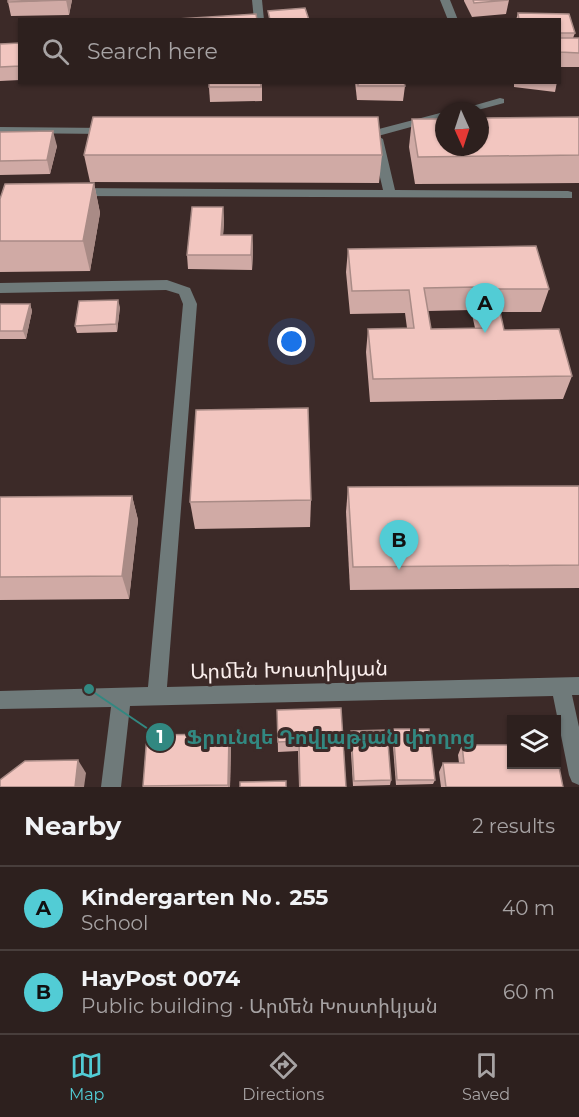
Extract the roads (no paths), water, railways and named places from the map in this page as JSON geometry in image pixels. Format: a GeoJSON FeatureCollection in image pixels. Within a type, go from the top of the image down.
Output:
{"type":"FeatureCollection","features":[{"type":"Feature","properties":{"kind":"street"},"geometry":{"type":"LineString","coordinates":[[257,0],[259,18]]}},
{"type":"Feature","properties":{"kind":"street"},"geometry":{"type":"LineString","coordinates":[[445,0],[452,18]]}},
{"type":"Feature","properties":{"kind":"street"},"geometry":{"type":"LineString","coordinates":[[489,104],[500,101]]}},
{"type":"Feature","properties":{"kind":"street"},"geometry":{"type":"LineString","coordinates":[[352,133],[375,133],[435,118]]}},
{"type":"Feature","properties":{"kind":"street"},"geometry":{"type":"LineString","coordinates":[[0,130],[117,131]]}},
{"type":"Feature","properties":{"kind":"street"},"geometry":{"type":"LineString","coordinates":[[375,133],[390,194]]}},
{"type":"Feature","properties":{"kind":"street"},"geometry":{"type":"LineString","coordinates":[[67,192],[568,195]]}},
{"type":"Feature","properties":{"kind":"street"},"geometry":{"type":"LineString","coordinates":[[0,288],[167,285],[185,291],[190,304],[157,695]]}},
{"type":"Feature","properties":{"kind":"street"},"geometry":{"type":"LineString","coordinates":[[570,686],[579,775]]}},
{"type":"Feature","properties":{"kind":"street","name":"Արմեն Խոստիկյան"},"geometry":{"type":"LineString","coordinates":[[0,700],[570,686]]}},
{"type":"Feature","properties":{"kind":"street"},"geometry":{"type":"LineString","coordinates":[[111,787],[122,696]]}},
{"type":"Feature","properties":{"kind":"place","name":"Kindergarten Nօ․ 255"},"geometry":{"type":"Point","coordinates":[485,333]}},
{"type":"Feature","properties":{"kind":"place","name":"HayPost 0074"},"geometry":{"type":"Point","coordinates":[399,570]}},
{"type":"Feature","properties":{"kind":"place","name":"Ֆրունզե Դովլաթյան փողոց"},"geometry":{"type":"Point","coordinates":[89,689]}}]}
